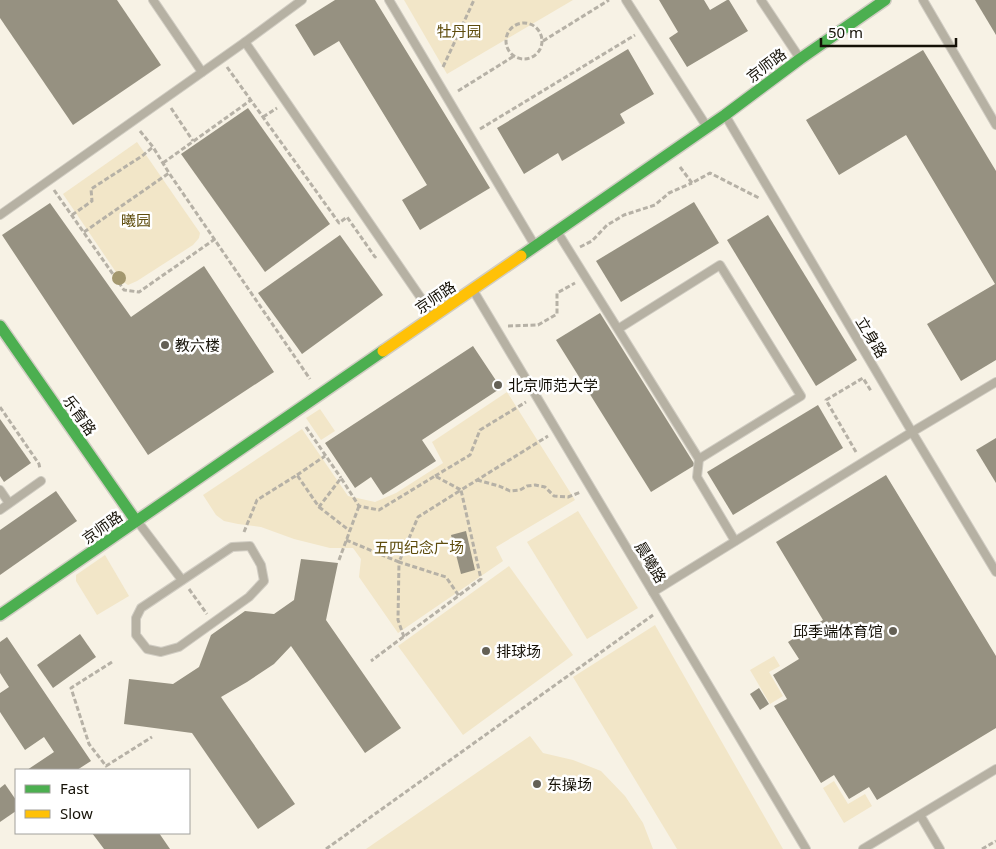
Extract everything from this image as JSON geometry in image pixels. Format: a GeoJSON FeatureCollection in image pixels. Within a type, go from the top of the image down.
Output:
{"type":"FeatureCollection","features":[{"type":"Feature","properties":{"kind":"street","name":"京师路"},"geometry":{"type":"LineString","coordinates":[[0,615],[708,127],[884,0]]}},
{"type":"Feature","properties":{"kind":"street","name":"乐育路"},"geometry":{"type":"LineString","coordinates":[[0,326],[136,521]]}},
{"type":"Feature","properties":{"kind":"lane"},"geometry":{"type":"LineString","coordinates":[[153,0],[202,72]]}},
{"type":"Feature","properties":{"kind":"lane"},"geometry":{"type":"LineString","coordinates":[[0,215],[302,0]]}},
{"type":"Feature","properties":{"kind":"lane"},"geometry":{"type":"LineString","coordinates":[[389,0],[534,246]]}},
{"type":"Feature","properties":{"kind":"lane"},"geometry":{"type":"LineString","coordinates":[[626,0],[708,127]]}},
{"type":"Feature","properties":{"kind":"lane"},"geometry":{"type":"LineString","coordinates":[[761,0],[800,59]]}},
{"type":"Feature","properties":{"kind":"lane"},"geometry":{"type":"LineString","coordinates":[[923,0],[996,125]]}},
{"type":"Feature","properties":{"kind":"lane"},"geometry":{"type":"LineString","coordinates":[[245,42],[434,316]]}},
{"type":"Feature","properties":{"kind":"lane","name":"立身路"},"geometry":{"type":"LineString","coordinates":[[725,115],[996,572]]}},
{"type":"Feature","properties":{"kind":"lane"},"geometry":{"type":"LineString","coordinates":[[557,231],[699,459],[697,477],[736,541]]}},
{"type":"Feature","properties":{"kind":"lane"},"geometry":{"type":"LineString","coordinates":[[618,329],[720,265],[801,396],[699,459]]}},
{"type":"Feature","properties":{"kind":"lane","name":"晨曦路"},"geometry":{"type":"LineString","coordinates":[[473,289],[806,849]]}},
{"type":"Feature","properties":{"kind":"lane"},"geometry":{"type":"LineString","coordinates":[[653,592],[996,382]]}},
{"type":"Feature","properties":{"kind":"lane"},"geometry":{"type":"LineString","coordinates":[[0,510],[41,481]]}},
{"type":"Feature","properties":{"kind":"lane"},"geometry":{"type":"LineString","coordinates":[[0,490],[9,503]]}},
{"type":"Feature","properties":{"kind":"lane"},"geometry":{"type":"LineString","coordinates":[[136,521],[182,580]]}},
{"type":"Feature","properties":{"kind":"lane"},"geometry":{"type":"LineString","coordinates":[[250,546],[261,565],[264,581],[249,597],[179,647],[161,652],[147,649],[136,635],[136,618],[141,608],[182,580],[232,547],[250,546]]}},
{"type":"Feature","properties":{"kind":"lane"},"geometry":{"type":"LineString","coordinates":[[863,849],[996,769]]}},
{"type":"Feature","properties":{"kind":"lane"},"geometry":{"type":"LineString","coordinates":[[920,815],[940,849]]}},
{"type":"Feature","properties":{"kind":"path"},"geometry":{"type":"LineString","coordinates":[[437,82],[474,0]]}},
{"type":"Feature","properties":{"kind":"path"},"geometry":{"type":"LineString","coordinates":[[543,41],[609,0]]}},
{"type":"Feature","properties":{"kind":"path"},"geometry":{"type":"LineString","coordinates":[[522,22],[534,25],[539,29],[543,41],[539,52],[534,56],[522,59],[514,56],[508,49],[506,38],[508,32],[522,22]]}},
{"type":"Feature","properties":{"kind":"path"},"geometry":{"type":"LineString","coordinates":[[469,136],[645,29]]}},
{"type":"Feature","properties":{"kind":"path"},"geometry":{"type":"LineString","coordinates":[[446,97],[514,56]]}},
{"type":"Feature","properties":{"kind":"path"},"geometry":{"type":"LineString","coordinates":[[221,59],[339,223]]}},
{"type":"Feature","properties":{"kind":"path"},"geometry":{"type":"LineString","coordinates":[[165,98],[192,141]]}},
{"type":"Feature","properties":{"kind":"path"},"geometry":{"type":"LineString","coordinates":[[163,163],[250,100]]}},
{"type":"Feature","properties":{"kind":"path"},"geometry":{"type":"LineString","coordinates":[[133,121],[153,147],[320,394]]}},
{"type":"Feature","properties":{"kind":"path"},"geometry":{"type":"LineString","coordinates":[[72,215],[92,201],[91,189],[153,147]]}},
{"type":"Feature","properties":{"kind":"path"},"geometry":{"type":"LineString","coordinates":[[669,154],[692,183]]}},
{"type":"Feature","properties":{"kind":"path"},"geometry":{"type":"LineString","coordinates":[[84,232],[169,172]]}},
{"type":"Feature","properties":{"kind":"path"},"geometry":{"type":"LineString","coordinates":[[571,252],[592,241],[614,220],[655,205],[669,193],[710,173],[765,201]]}},
{"type":"Feature","properties":{"kind":"path"},"geometry":{"type":"LineString","coordinates":[[48,182],[124,290],[139,292],[215,239]]}},
{"type":"Feature","properties":{"kind":"path"},"geometry":{"type":"LineString","coordinates":[[495,326],[538,325],[557,314],[557,293],[586,277]]}},
{"type":"Feature","properties":{"kind":"path"},"geometry":{"type":"LineString","coordinates":[[862,463],[826,400],[863,378],[872,393]]}},
{"type":"Feature","properties":{"kind":"path"},"geometry":{"type":"LineString","coordinates":[[295,412],[359,506],[379,510],[470,455],[480,430],[536,396]]}},
{"type":"Feature","properties":{"kind":"path"},"geometry":{"type":"LineString","coordinates":[[0,407],[39,464],[41,481]]}},
{"type":"Feature","properties":{"kind":"path"},"geometry":{"type":"LineString","coordinates":[[404,637],[398,620],[399,562],[418,517],[557,431]]}},
{"type":"Feature","properties":{"kind":"path"},"geometry":{"type":"LineString","coordinates":[[244,532],[257,500],[326,455]]}},
{"type":"Feature","properties":{"kind":"path"},"geometry":{"type":"LineString","coordinates":[[297,475],[319,507],[350,531]]}},
{"type":"Feature","properties":{"kind":"path"},"geometry":{"type":"LineString","coordinates":[[371,661],[482,580],[461,490],[435,476]]}},
{"type":"Feature","properties":{"kind":"path"},"geometry":{"type":"LineString","coordinates":[[319,507],[341,478]]}},
{"type":"Feature","properties":{"kind":"path"},"geometry":{"type":"LineString","coordinates":[[476,480],[510,490],[520,490],[527,486],[535,485],[545,487],[554,496],[568,497],[591,488]]}},
{"type":"Feature","properties":{"kind":"path"},"geometry":{"type":"LineString","coordinates":[[339,560],[359,506]]}},
{"type":"Feature","properties":{"kind":"path"},"geometry":{"type":"LineString","coordinates":[[346,540],[399,562],[446,577],[459,596]]}},
{"type":"Feature","properties":{"kind":"path"},"geometry":{"type":"LineString","coordinates":[[182,580],[213,623]]}},
{"type":"Feature","properties":{"kind":"path"},"geometry":{"type":"LineString","coordinates":[[326,849],[662,609]]}},
{"type":"Feature","properties":{"kind":"path"},"geometry":{"type":"LineString","coordinates":[[112,662],[71,688],[90,744],[106,766],[152,737]]}},
{"type":"Feature","properties":{"kind":"path"},"geometry":{"type":"LineString","coordinates":[[982,849],[996,841]]}},
{"type":"Feature","properties":{"kind":"green space","name":"牡丹园"},"geometry":{"type":"Polygon","coordinates":[[[404,0],[573,0],[447,74],[404,0]]]}},
{"type":"Feature","properties":{"kind":"green space","name":"曦园"},"geometry":{"type":"Polygon","coordinates":[[[137,142],[200,233],[199,238],[193,245],[128,285],[122,281],[63,194],[137,142]]]}},
{"type":"Feature","properties":{"kind":"green space","name":"五四纪念广场"},"geometry":{"type":"Polygon","coordinates":[[[507,392],[575,500],[496,547],[503,561],[398,633],[359,577],[361,559],[353,548],[330,548],[294,539],[261,527],[224,521],[216,515],[203,495],[302,429],[348,496],[375,502],[396,493],[443,463],[432,442],[507,392]]]}},
{"type":"Feature","properties":{"kind":"green space"},"geometry":{"type":"Polygon","coordinates":[[[320,409],[335,431],[321,440],[306,418],[320,409]]]}},
{"type":"Feature","properties":{"kind":"green space"},"geometry":{"type":"Polygon","coordinates":[[[578,511],[638,608],[587,639],[527,542],[578,511]]]}},
{"type":"Feature","properties":{"kind":"green space"},"geometry":{"type":"Polygon","coordinates":[[[105,555],[129,596],[97,615],[76,581],[76,575],[105,555]]]}},
{"type":"Feature","properties":{"kind":"green space","name":"排球场"},"geometry":{"type":"Polygon","coordinates":[[[509,566],[573,655],[463,735],[398,646],[509,566]]]}},
{"type":"Feature","properties":{"kind":"green space"},"geometry":{"type":"Polygon","coordinates":[[[655,625],[783,849],[677,849],[573,677],[655,625]]]}},
{"type":"Feature","properties":{"kind":"green space"},"geometry":{"type":"Polygon","coordinates":[[[774,656],[780,666],[769,672],[783,696],[770,704],[750,670],[774,656]]]}},
{"type":"Feature","properties":{"kind":"green space","name":"东操场"},"geometry":{"type":"Polygon","coordinates":[[[530,736],[543,753],[573,760],[601,771],[625,796],[643,823],[653,849],[366,849],[530,736]]]}},
{"type":"Feature","properties":{"kind":"green space"},"geometry":{"type":"Polygon","coordinates":[[[834,781],[848,804],[865,794],[872,806],[844,823],[823,788],[834,781]]]}},
{"type":"Feature","properties":{"kind":"building"},"geometry":{"type":"Polygon","coordinates":[[[0,0],[117,0],[161,65],[73,125],[0,18],[0,0]]]}},
{"type":"Feature","properties":{"kind":"building"},"geometry":{"type":"Polygon","coordinates":[[[335,0],[375,0],[490,188],[420,230],[402,200],[427,185],[339,41],[314,56],[295,25],[335,0]]]}},
{"type":"Feature","properties":{"kind":"building"},"geometry":{"type":"Polygon","coordinates":[[[659,0],[704,0],[710,10],[729,0],[748,31],[687,67],[669,38],[678,32],[659,0]]]}},
{"type":"Feature","properties":{"kind":"building"},"geometry":{"type":"Polygon","coordinates":[[[975,0],[996,0],[996,35],[975,0]]]}},
{"type":"Feature","properties":{"kind":"building"},"geometry":{"type":"Polygon","coordinates":[[[628,49],[654,94],[620,114],[625,123],[562,161],[558,153],[524,174],[497,128],[628,49]]]}},
{"type":"Feature","properties":{"kind":"building"},"geometry":{"type":"Polygon","coordinates":[[[923,50],[996,171],[996,360],[961,381],[927,324],[995,284],[906,135],[839,175],[806,120],[923,50]]]}},
{"type":"Feature","properties":{"kind":"building"},"geometry":{"type":"Polygon","coordinates":[[[248,108],[330,224],[265,272],[181,154],[248,108]]]}},
{"type":"Feature","properties":{"kind":"building"},"geometry":{"type":"Polygon","coordinates":[[[694,202],[719,243],[621,302],[596,261],[694,202]]]}},
{"type":"Feature","properties":{"kind":"building","name":"教六楼"},"geometry":{"type":"Polygon","coordinates":[[[50,203],[131,317],[204,266],[274,372],[148,455],[2,235],[50,203]]]}},
{"type":"Feature","properties":{"kind":"building"},"geometry":{"type":"Polygon","coordinates":[[[768,215],[857,360],[816,386],[727,240],[768,215]]]}},
{"type":"Feature","properties":{"kind":"building"},"geometry":{"type":"Polygon","coordinates":[[[340,235],[383,295],[302,354],[258,293],[340,235]]]}},
{"type":"Feature","properties":{"kind":"building"},"geometry":{"type":"Polygon","coordinates":[[[600,313],[695,465],[651,492],[556,340],[600,313]]]}},
{"type":"Feature","properties":{"kind":"building"},"geometry":{"type":"Polygon","coordinates":[[[473,346],[501,388],[422,440],[436,461],[383,495],[371,477],[355,488],[325,443],[473,346]]]}},
{"type":"Feature","properties":{"kind":"building"},"geometry":{"type":"Polygon","coordinates":[[[818,405],[843,448],[733,515],[707,472],[818,405]]]}},
{"type":"Feature","properties":{"kind":"building"},"geometry":{"type":"Polygon","coordinates":[[[0,419],[31,463],[4,482],[0,476],[0,419]]]}},
{"type":"Feature","properties":{"kind":"building"},"geometry":{"type":"Polygon","coordinates":[[[996,438],[996,483],[976,450],[996,438]]]}},
{"type":"Feature","properties":{"kind":"building","name":"邱季端体育馆"},"geometry":{"type":"Polygon","coordinates":[[[886,475],[996,656],[996,728],[877,800],[869,787],[849,799],[834,775],[821,783],[774,706],[787,699],[773,675],[799,659],[788,642],[823,620],[776,542],[886,475]]]}},
{"type":"Feature","properties":{"kind":"building"},"geometry":{"type":"Polygon","coordinates":[[[56,491],[77,521],[0,575],[0,530],[56,491]]]}},
{"type":"Feature","properties":{"kind":"building"},"geometry":{"type":"Polygon","coordinates":[[[466,531],[475,570],[461,574],[451,535],[466,531]]]}},
{"type":"Feature","properties":{"kind":"building"},"geometry":{"type":"Polygon","coordinates":[[[301,559],[338,563],[326,620],[401,728],[365,753],[291,646],[274,664],[221,697],[295,804],[258,829],[192,733],[124,724],[129,679],[173,684],[199,667],[211,635],[245,611],[274,614],[294,600],[301,559]]]}},
{"type":"Feature","properties":{"kind":"building"},"geometry":{"type":"Polygon","coordinates":[[[80,634],[96,657],[53,688],[37,665],[80,634]]]}},
{"type":"Feature","properties":{"kind":"building"},"geometry":{"type":"Polygon","coordinates":[[[7,637],[91,761],[79,769],[28,769],[54,752],[44,737],[25,750],[0,712],[0,693],[9,687],[0,673],[0,642],[7,637]]]}},
{"type":"Feature","properties":{"kind":"building"},"geometry":{"type":"Polygon","coordinates":[[[759,688],[769,704],[760,710],[750,694],[759,688]]]}},
{"type":"Feature","properties":{"kind":"building"},"geometry":{"type":"Polygon","coordinates":[[[5,784],[15,799],[15,812],[0,822],[0,788],[5,784]]]}},
{"type":"Feature","properties":{"kind":"building"},"geometry":{"type":"Polygon","coordinates":[[[93,834],[160,834],[170,849],[104,849],[93,834]]]}},
{"type":"Feature","properties":{"kind":"traffic: fast"},"geometry":{"type":"LineString","coordinates":[[521,256],[725,115],[800,59],[885,0]]}},
{"type":"Feature","properties":{"kind":"traffic: fast"},"geometry":{"type":"LineString","coordinates":[[0,326],[136,521]]}},
{"type":"Feature","properties":{"kind":"traffic: fast"},"geometry":{"type":"LineString","coordinates":[[0,615],[383,351]]}},
{"type":"Feature","properties":{"kind":"traffic: slow"},"geometry":{"type":"LineString","coordinates":[[383,351],[521,256]]}},
{"type":"Feature","properties":{"kind":"place","name":"教六楼"},"geometry":{"type":"Point","coordinates":[165,345]}},
{"type":"Feature","properties":{"kind":"place","name":"北京师范大学"},"geometry":{"type":"Point","coordinates":[498,385]}},
{"type":"Feature","properties":{"kind":"place","name":"邱季端体育馆"},"geometry":{"type":"Point","coordinates":[893,631]}},
{"type":"Feature","properties":{"kind":"place","name":"排球场"},"geometry":{"type":"Point","coordinates":[486,651]}},
{"type":"Feature","properties":{"kind":"place","name":"东操场"},"geometry":{"type":"Point","coordinates":[537,784]}}]}
